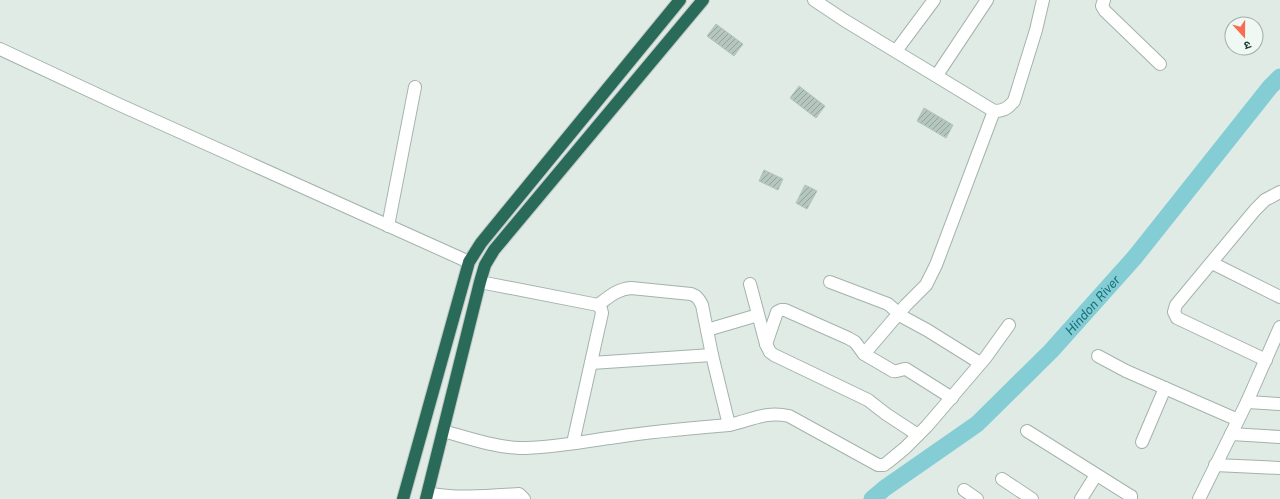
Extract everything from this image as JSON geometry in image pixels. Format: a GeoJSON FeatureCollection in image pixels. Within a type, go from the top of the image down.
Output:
{"type":"FeatureCollection","features":[{"type":"Feature","properties":{"kind":"highway"},"geometry":{"type":"LineString","coordinates":[[403,499],[469,262],[481,243],[680,0]]}},
{"type":"Feature","properties":{"kind":"highway"},"geometry":{"type":"LineString","coordinates":[[427,496],[480,282],[486,265],[494,250],[703,0]]}},
{"type":"Feature","properties":{"kind":"street"},"geometry":{"type":"LineString","coordinates":[[814,0],[844,20],[994,111],[1002,111],[1008,108],[1014,100],[1036,30],[1043,0]]}},
{"type":"Feature","properties":{"kind":"street"},"geometry":{"type":"LineString","coordinates":[[896,51],[934,0]]}},
{"type":"Feature","properties":{"kind":"street"},"geometry":{"type":"LineString","coordinates":[[936,75],[987,0]]}},
{"type":"Feature","properties":{"kind":"street"},"geometry":{"type":"LineString","coordinates":[[1104,0],[1102,6],[1105,11],[1160,64]]}},
{"type":"Feature","properties":{"kind":"street"},"geometry":{"type":"LineString","coordinates":[[0,49],[127,108],[469,262]]}},
{"type":"Feature","properties":{"kind":"street"},"geometry":{"type":"LineString","coordinates":[[388,226],[415,87]]}},
{"type":"Feature","properties":{"kind":"street"},"geometry":{"type":"LineString","coordinates":[[864,354],[926,284],[936,266],[994,111]]}},
{"type":"Feature","properties":{"kind":"street"},"geometry":{"type":"LineString","coordinates":[[1266,360],[1177,318],[1174,312],[1176,305],[1255,210],[1265,200],[1280,192]]}},
{"type":"Feature","properties":{"kind":"street"},"geometry":{"type":"LineString","coordinates":[[1212,263],[1280,297]]}},
{"type":"Feature","properties":{"kind":"street"},"geometry":{"type":"LineString","coordinates":[[480,282],[598,305],[601,309],[602,313],[573,443]]}},
{"type":"Feature","properties":{"kind":"street"},"geometry":{"type":"LineString","coordinates":[[830,282],[888,304],[899,313],[980,363]]}},
{"type":"Feature","properties":{"kind":"street"},"geometry":{"type":"LineString","coordinates":[[750,284],[766,344],[774,356],[868,400],[918,435]]}},
{"type":"Feature","properties":{"kind":"street"},"geometry":{"type":"LineString","coordinates":[[598,305],[610,295],[624,289],[631,288],[691,294],[697,296],[700,300],[729,425]]}},
{"type":"Feature","properties":{"kind":"street"},"geometry":{"type":"LineString","coordinates":[[766,344],[778,312],[785,310],[848,338],[855,342],[864,354],[893,371],[896,372],[903,369],[906,370],[952,398]]}},
{"type":"Feature","properties":{"kind":"street"},"geometry":{"type":"LineString","coordinates":[[706,330],[758,315]]}},
{"type":"Feature","properties":{"kind":"street"},"geometry":{"type":"LineString","coordinates":[[443,431],[486,443],[520,448],[542,447],[641,433],[729,425],[768,414],[778,414],[789,416],[878,465],[884,465],[905,448],[952,398],[1009,325]]}},
{"type":"Feature","properties":{"kind":"street"},"geometry":{"type":"LineString","coordinates":[[1199,499],[1247,402],[1280,327]]}},
{"type":"Feature","properties":{"kind":"street"},"geometry":{"type":"LineString","coordinates":[[591,363],[712,355]]}},
{"type":"Feature","properties":{"kind":"street"},"geometry":{"type":"LineString","coordinates":[[1098,356],[1126,371],[1238,420]]}},
{"type":"Feature","properties":{"kind":"street"},"geometry":{"type":"LineString","coordinates":[[1142,442],[1165,388]]}},
{"type":"Feature","properties":{"kind":"street"},"geometry":{"type":"LineString","coordinates":[[1247,402],[1280,404]]}},
{"type":"Feature","properties":{"kind":"street"},"geometry":{"type":"LineString","coordinates":[[1027,430],[1131,496],[1131,499]]}},
{"type":"Feature","properties":{"kind":"street"},"geometry":{"type":"LineString","coordinates":[[1231,434],[1280,437]]}},
{"type":"Feature","properties":{"kind":"street"},"geometry":{"type":"LineString","coordinates":[[1215,465],[1280,468]]}},
{"type":"Feature","properties":{"kind":"street"},"geometry":{"type":"LineString","coordinates":[[1081,499],[1096,475]]}},
{"type":"Feature","properties":{"kind":"street"},"geometry":{"type":"LineString","coordinates":[[1002,479],[1032,499]]}},
{"type":"Feature","properties":{"kind":"street"},"geometry":{"type":"LineString","coordinates":[[964,490],[977,499]]}},
{"type":"Feature","properties":{"kind":"street"},"geometry":{"type":"LineString","coordinates":[[427,496],[451,498],[519,494],[524,499]]}},
{"type":"Feature","properties":{"kind":"building"},"geometry":{"type":"Polygon","coordinates":[[[716,24],[743,44],[734,56],[707,36],[716,24]]]}},
{"type":"Feature","properties":{"kind":"building"},"geometry":{"type":"Polygon","coordinates":[[[799,86],[825,106],[816,118],[790,98],[799,86]]]}},
{"type":"Feature","properties":{"kind":"building"},"geometry":{"type":"Polygon","coordinates":[[[924,108],[953,125],[946,138],[917,121],[924,108]]]}},
{"type":"Feature","properties":{"kind":"building"},"geometry":{"type":"Polygon","coordinates":[[[764,170],[783,179],[778,190],[759,181],[764,170]]]}},
{"type":"Feature","properties":{"kind":"building"},"geometry":{"type":"Polygon","coordinates":[[[805,185],[817,191],[807,209],[796,203],[805,185]]]}},
{"type":"Feature","properties":{"kind":"waterway","name":"Hindon River"},"geometry":{"type":"LineString","coordinates":[[872,499],[885,488],[977,424],[1051,351],[1135,257],[1270,87],[1280,77]]}}]}
